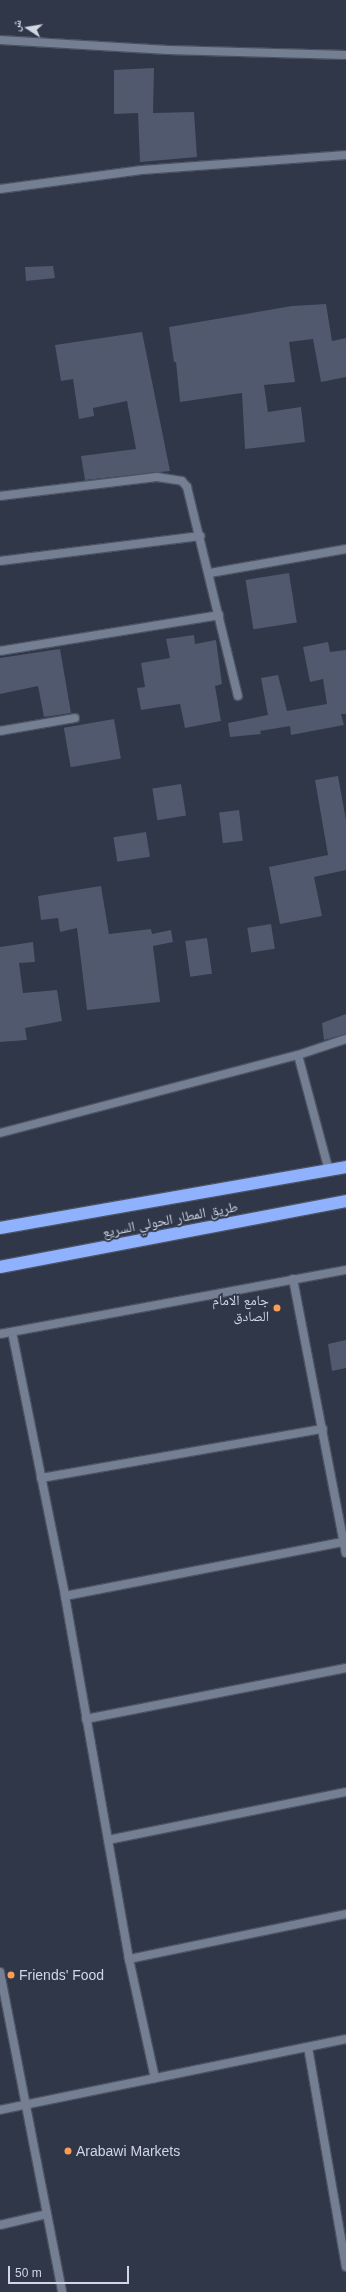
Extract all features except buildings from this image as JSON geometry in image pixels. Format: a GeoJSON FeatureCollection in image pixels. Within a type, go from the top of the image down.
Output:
{"type":"FeatureCollection","features":[{"type":"Feature","properties":{"kind":"highway","name":"طريق المطار الحولي السريع"},"geometry":{"type":"LineString","coordinates":[[0,1228],[346,1168]]}},
{"type":"Feature","properties":{"kind":"highway","name":"طريق المطار الحولي السريع"},"geometry":{"type":"LineString","coordinates":[[0,1267],[346,1201]]}},
{"type":"Feature","properties":{"kind":"street"},"geometry":{"type":"LineString","coordinates":[[0,40],[168,50],[346,55]]}},
{"type":"Feature","properties":{"kind":"street"},"geometry":{"type":"LineString","coordinates":[[0,189],[142,170],[346,155]]}},
{"type":"Feature","properties":{"kind":"street"},"geometry":{"type":"LineString","coordinates":[[0,496],[170,478],[182,481],[187,487],[210,573],[238,696]]}},
{"type":"Feature","properties":{"kind":"street"},"geometry":{"type":"LineString","coordinates":[[0,561],[200,536]]}},
{"type":"Feature","properties":{"kind":"street"},"geometry":{"type":"LineString","coordinates":[[210,573],[346,549]]}},
{"type":"Feature","properties":{"kind":"street"},"geometry":{"type":"LineString","coordinates":[[0,651],[219,615]]}},
{"type":"Feature","properties":{"kind":"street"},"geometry":{"type":"LineString","coordinates":[[0,731],[75,718]]}},
{"type":"Feature","properties":{"kind":"street"},"geometry":{"type":"LineString","coordinates":[[0,1133],[298,1055],[346,1038]]}},
{"type":"Feature","properties":{"kind":"street"},"geometry":{"type":"LineString","coordinates":[[298,1055],[329,1171]]}},
{"type":"Feature","properties":{"kind":"street"},"geometry":{"type":"LineString","coordinates":[[0,1334],[346,1270]]}},
{"type":"Feature","properties":{"kind":"street"},"geometry":{"type":"LineString","coordinates":[[293,1279],[346,1553]]}},
{"type":"Feature","properties":{"kind":"street"},"geometry":{"type":"LineString","coordinates":[[12,1332],[65,1596],[129,1959],[155,2078]]}},
{"type":"Feature","properties":{"kind":"street"},"geometry":{"type":"LineString","coordinates":[[41,1478],[323,1429]]}},
{"type":"Feature","properties":{"kind":"street"},"geometry":{"type":"LineString","coordinates":[[65,1596],[344,1542]]}},
{"type":"Feature","properties":{"kind":"street"},"geometry":{"type":"LineString","coordinates":[[86,1719],[346,1668]]}},
{"type":"Feature","properties":{"kind":"street"},"geometry":{"type":"LineString","coordinates":[[108,1840],[346,1792]]}},
{"type":"Feature","properties":{"kind":"street"},"geometry":{"type":"LineString","coordinates":[[129,1959],[346,1914]]}},
{"type":"Feature","properties":{"kind":"street"},"geometry":{"type":"LineString","coordinates":[[1,1978],[24,2105],[62,2292]]}},
{"type":"Feature","properties":{"kind":"street"},"geometry":{"type":"LineString","coordinates":[[0,2110],[346,2039]]}},
{"type":"Feature","properties":{"kind":"street"},"geometry":{"type":"LineString","coordinates":[[308,2046],[346,2267]]}},
{"type":"Feature","properties":{"kind":"street"},"geometry":{"type":"LineString","coordinates":[[0,2225],[47,2214]]}},
{"type":"Feature","properties":{"kind":"place","name":"جامع الامام الصادق"},"geometry":{"type":"Point","coordinates":[277,1308]}},
{"type":"Feature","properties":{"kind":"place","name":"Friends' Food"},"geometry":{"type":"Point","coordinates":[11,1975]}},
{"type":"Feature","properties":{"kind":"place","name":"Arabawi Markets"},"geometry":{"type":"Point","coordinates":[68,2151]}}]}
